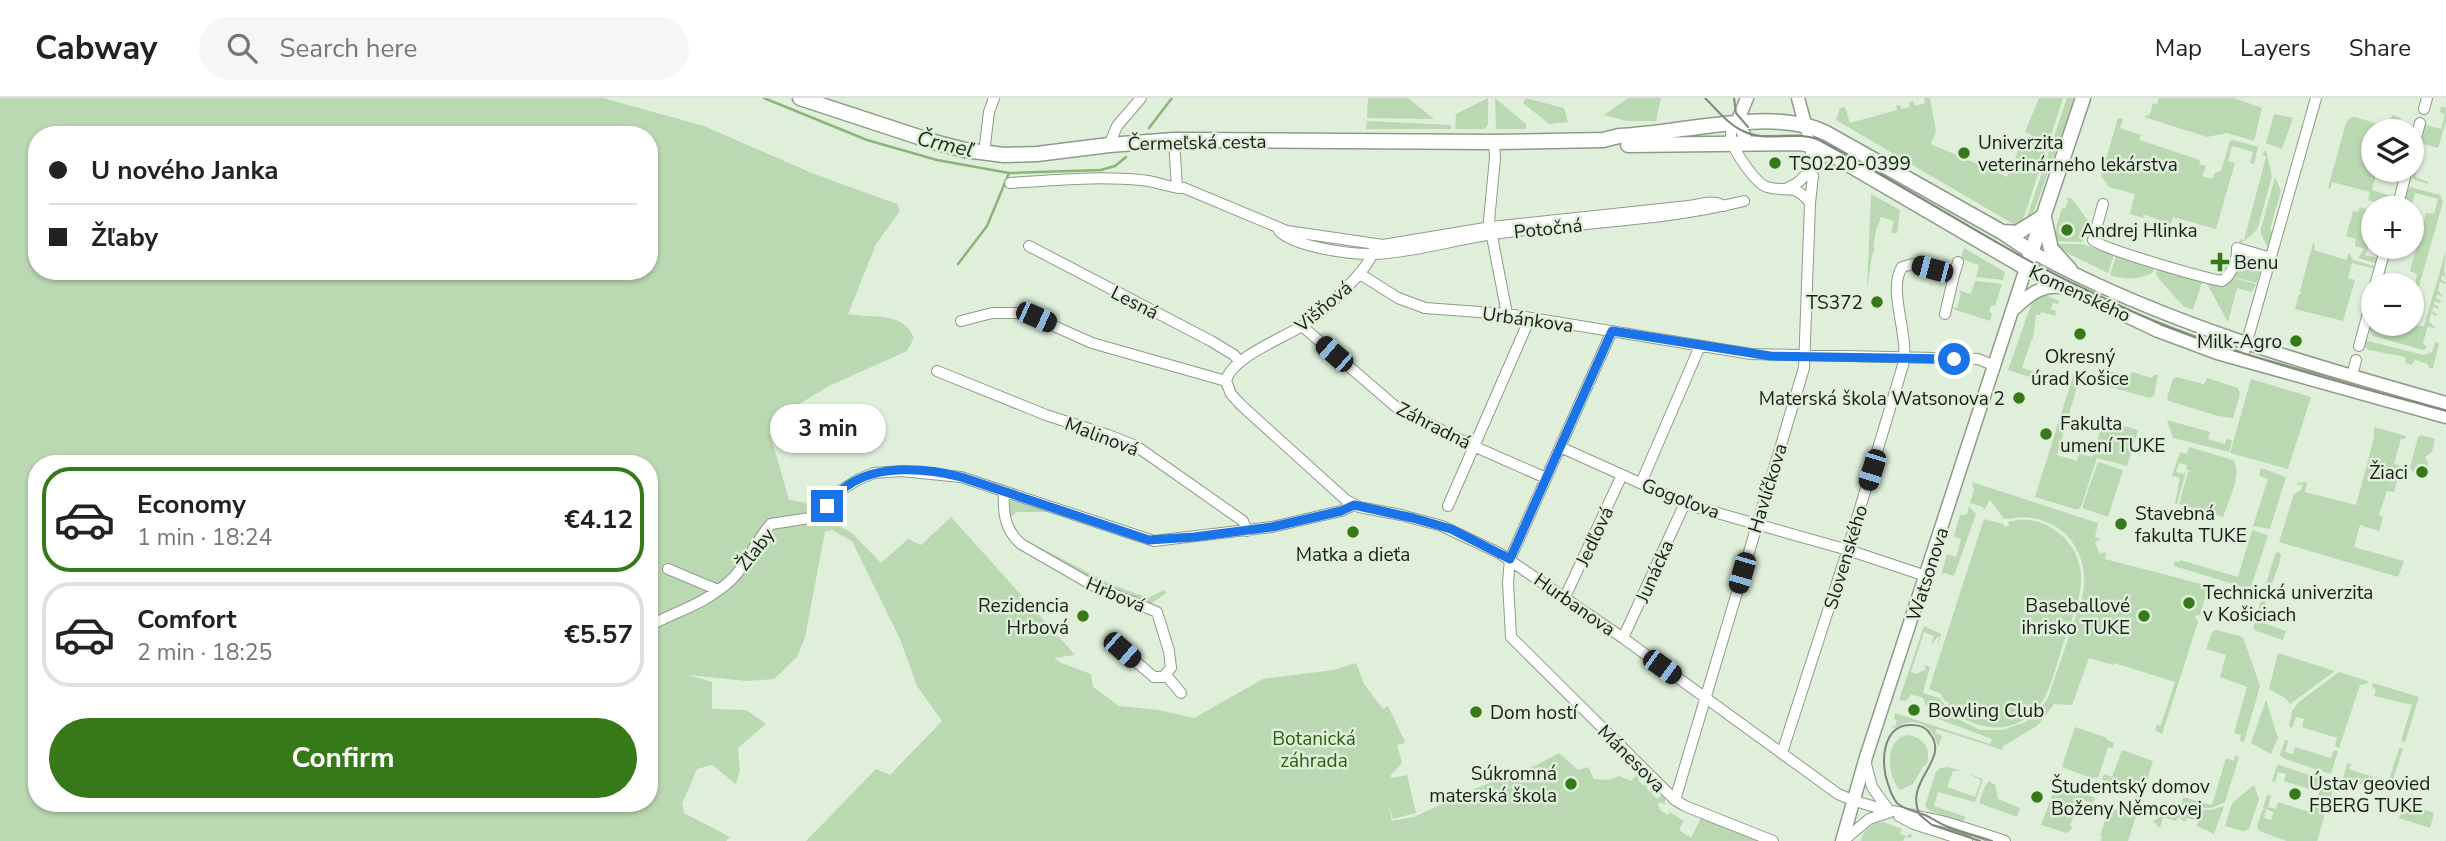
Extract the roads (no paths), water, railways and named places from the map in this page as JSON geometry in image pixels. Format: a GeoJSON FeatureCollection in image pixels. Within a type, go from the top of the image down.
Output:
{"type":"FeatureCollection","features":[{"type":"Feature","properties":{"kind":"main road","name":"Čermeľská cesta"},"geometry":{"type":"LineString","coordinates":[[800,98],[934,142],[1004,155],[1174,140],[1603,140],[1737,121],[1759,123]]}},
{"type":"Feature","properties":{"kind":"main road"},"geometry":{"type":"LineString","coordinates":[[2026,268],[2083,98]]}},
{"type":"Feature","properties":{"kind":"main road","name":"Komenského"},"geometry":{"type":"LineString","coordinates":[[1759,123],[1805,124],[1826,133],[2002,232],[2032,252]]}},
{"type":"Feature","properties":{"kind":"main road","name":"Čermeľská cesta"},"geometry":{"type":"LineString","coordinates":[[1603,140],[1621,145],[1739,143]]}},
{"type":"Feature","properties":{"kind":"main road","name":"Komenského"},"geometry":{"type":"LineString","coordinates":[[1739,143],[1810,144],[1837,156],[2026,268]]}},
{"type":"Feature","properties":{"kind":"main road"},"geometry":{"type":"LineString","coordinates":[[2002,232],[2015,234],[2044,216]]}},
{"type":"Feature","properties":{"kind":"main road"},"geometry":{"type":"LineString","coordinates":[[2044,216],[2051,249],[2070,270]]}},
{"type":"Feature","properties":{"kind":"street"},"geometry":{"type":"LineString","coordinates":[[984,153],[989,112],[994,98]]}},
{"type":"Feature","properties":{"kind":"street"},"geometry":{"type":"LineString","coordinates":[[1109,145],[1117,126],[1141,98]]}},
{"type":"Feature","properties":{"kind":"street"},"geometry":{"type":"LineString","coordinates":[[1747,98],[1737,121],[1742,159],[1763,186],[1789,187],[1798,191],[1810,204]]}},
{"type":"Feature","properties":{"kind":"street"},"geometry":{"type":"LineString","coordinates":[[1798,98],[1805,124]]}},
{"type":"Feature","properties":{"kind":"street"},"geometry":{"type":"LineString","coordinates":[[2242,359],[2316,98]]}},
{"type":"Feature","properties":{"kind":"street","name":"Havlíčkova"},"geometry":{"type":"LineString","coordinates":[[1675,800],[1804,368],[1813,176],[1805,124]]}},
{"type":"Feature","properties":{"kind":"street"},"geometry":{"type":"LineString","coordinates":[[1174,140],[1177,188]]}},
{"type":"Feature","properties":{"kind":"street"},"geometry":{"type":"LineString","coordinates":[[1494,142],[1489,221],[1507,314]]}},
{"type":"Feature","properties":{"kind":"street"},"geometry":{"type":"LineString","coordinates":[[1789,187],[1803,180],[1821,157],[1837,156]]}},
{"type":"Feature","properties":{"kind":"street"},"geometry":{"type":"LineString","coordinates":[[1010,183],[1100,178],[1145,180],[1184,188],[1276,228],[1291,240],[1308,246],[1374,249]]}},
{"type":"Feature","properties":{"kind":"street","name":"Potočná"},"geometry":{"type":"LineString","coordinates":[[1374,249],[1492,230],[1697,212],[1744,201]]}},
{"type":"Feature","properties":{"kind":"street"},"geometry":{"type":"LineString","coordinates":[[2103,204],[2094,242],[2219,281],[2224,281],[2229,276],[2238,253],[2237,248],[2271,258]]}},
{"type":"Feature","properties":{"kind":"street","name":"Lesná"},"geometry":{"type":"LineString","coordinates":[[1029,246],[1211,341],[1234,355],[1240,362]]}},
{"type":"Feature","properties":{"kind":"street","name":"Višňová"},"geometry":{"type":"LineString","coordinates":[[1226,381],[1227,374],[1240,362],[1302,326],[1360,274],[1374,249]]}},
{"type":"Feature","properties":{"kind":"street","name":"Komenského"},"geometry":{"type":"LineString","coordinates":[[2032,252],[2146,307],[2246,345],[2446,403]]}},
{"type":"Feature","properties":{"kind":"street"},"geometry":{"type":"LineString","coordinates":[[1945,314],[1958,262]]}},
{"type":"Feature","properties":{"kind":"street"},"geometry":{"type":"LineString","coordinates":[[1904,359],[1897,281],[1900,270],[1904,265],[1913,264],[1954,275]]}},
{"type":"Feature","properties":{"kind":"street","name":"Komenského"},"geometry":{"type":"LineString","coordinates":[[2026,268],[2158,331],[2217,353],[2446,417]]}},
{"type":"Feature","properties":{"kind":"street","name":"Watsonova"},"geometry":{"type":"LineString","coordinates":[[1842,841],[1866,757],[2026,268]]}},
{"type":"Feature","properties":{"kind":"street","name":"Urbánkova"},"geometry":{"type":"LineString","coordinates":[[1360,274],[1398,298],[1425,308],[1507,314],[1751,354],[1978,359],[1995,366]]}},
{"type":"Feature","properties":{"kind":"street"},"geometry":{"type":"LineString","coordinates":[[2014,308],[2042,288],[2066,288]]}},
{"type":"Feature","properties":{"kind":"street"},"geometry":{"type":"LineString","coordinates":[[961,321],[992,313],[1025,313],[1092,343],[1226,381]]}},
{"type":"Feature","properties":{"kind":"street"},"geometry":{"type":"LineString","coordinates":[[1448,506],[1530,318]]}},
{"type":"Feature","properties":{"kind":"street","name":"Záhradná"},"geometry":{"type":"LineString","coordinates":[[1302,326],[1396,407],[1546,478]]}},
{"type":"Feature","properties":{"kind":"street"},"geometry":{"type":"LineString","coordinates":[[1510,559],[1612,331]]}},
{"type":"Feature","properties":{"kind":"street"},"geometry":{"type":"LineString","coordinates":[[2359,346],[2362,336]]}},
{"type":"Feature","properties":{"kind":"street"},"geometry":{"type":"LineString","coordinates":[[1641,483],[1700,346]]}},
{"type":"Feature","properties":{"kind":"street","name":"Slovenského"},"geometry":{"type":"LineString","coordinates":[[1782,753],[1848,550],[1904,359]]}},
{"type":"Feature","properties":{"kind":"street"},"geometry":{"type":"LineString","coordinates":[[2352,376],[2356,360]]}},
{"type":"Feature","properties":{"kind":"street","name":"Malinová"},"geometry":{"type":"LineString","coordinates":[[937,371],[1046,415],[1136,446],[1243,521],[1247,531]]}},
{"type":"Feature","properties":{"kind":"street","name":"Hurbanova"},"geometry":{"type":"LineString","coordinates":[[1226,381],[1231,394],[1241,405],[1338,494],[1354,505],[1451,529],[1510,559],[1833,791],[1854,801],[1893,813]]}},
{"type":"Feature","properties":{"kind":"street","name":"Gogoľova"},"geometry":{"type":"LineString","coordinates":[[1560,447],[1685,503],[1848,550],[1926,576]]}},
{"type":"Feature","properties":{"kind":"street","name":"Žľaby"},"geometry":{"type":"LineString","coordinates":[[658,621],[701,603],[718,590],[738,572],[755,543],[771,524],[816,517],[846,486],[866,475],[901,471],[961,477],[1149,540],[1247,531],[1297,522],[1354,505]]}},
{"type":"Feature","properties":{"kind":"street","name":"Jedľová"},"geometry":{"type":"LineString","coordinates":[[1565,597],[1622,475]]}},
{"type":"Feature","properties":{"kind":"street","name":"Hrbová"},"geometry":{"type":"LineString","coordinates":[[1004,491],[1003,506],[1007,525],[1013,537],[1021,544],[1094,586],[1157,612],[1172,663],[1166,675]]}},
{"type":"Feature","properties":{"kind":"street","name":"Junácka"},"geometry":{"type":"LineString","coordinates":[[1623,638],[1685,503]]}},
{"type":"Feature","properties":{"kind":"street","name":"Mánesova"},"geometry":{"type":"LineString","coordinates":[[1510,559],[1508,582],[1510,634],[1513,640],[1675,800],[1773,841]]}},
{"type":"Feature","properties":{"kind":"street"},"geometry":{"type":"LineString","coordinates":[[668,569],[718,590]]}},
{"type":"Feature","properties":{"kind":"street"},"geometry":{"type":"LineString","coordinates":[[1122,650],[1151,676],[1158,678],[1166,675],[1181,693]]}},
{"type":"Feature","properties":{"kind":"street"},"geometry":{"type":"LineString","coordinates":[[1866,757],[1872,787],[1893,813],[1914,824],[1968,841]]}},
{"type":"Feature","properties":{"kind":"street"},"geometry":{"type":"LineString","coordinates":[[1842,841],[1869,819],[1893,813],[1940,820],[2005,841]]}},
{"type":"Feature","properties":{"kind":"waterway","name":"Črmeľ"},"geometry":{"type":"LineString","coordinates":[[764,98],[867,140],[937,160],[1009,173],[1101,170],[1115,166],[1126,157]]}},
{"type":"Feature","properties":{"kind":"waterway","name":"Črmeľ"},"geometry":{"type":"LineString","coordinates":[[1149,128],[1172,98]]}},
{"type":"Feature","properties":{"kind":"waterway"},"geometry":{"type":"LineString","coordinates":[[958,264],[987,226],[1009,173]]}},
{"type":"Feature","properties":{"kind":"tram line"},"geometry":{"type":"LineString","coordinates":[[1705,98],[1722,116],[1743,131],[1761,136],[1800,136],[1819,140],[2044,269],[2161,324],[2241,353],[2446,411]]}},
{"type":"Feature","properties":{"kind":"tram line"},"geometry":{"type":"LineString","coordinates":[[1734,98],[1736,113],[1748,127]]}},
{"type":"Feature","properties":{"kind":"tram line"},"geometry":{"type":"LineString","coordinates":[[1980,841],[1932,825],[1920,815],[1916,803],[1917,792],[1931,763],[1935,745],[1929,733],[1921,726],[1903,726],[1895,730],[1886,746],[1884,766],[1892,796],[1897,803],[1904,808],[1908,809],[1919,813],[1923,814],[1946,826],[1992,841]]}},
{"type":"Feature","properties":{"kind":"place","name":"Univerzita veterinárneho lekárstva"},"geometry":{"type":"Point","coordinates":[1964,153]}},
{"type":"Feature","properties":{"kind":"place","name":"TS0220-0399"},"geometry":{"type":"Point","coordinates":[1775,163]}},
{"type":"Feature","properties":{"kind":"place","name":"Andrej Hlinka"},"geometry":{"type":"Point","coordinates":[2067,230]}},
{"type":"Feature","properties":{"kind":"place","name":"Benu"},"geometry":{"type":"Point","coordinates":[2220,262]}},
{"type":"Feature","properties":{"kind":"place","name":"TS372"},"geometry":{"type":"Point","coordinates":[1877,302]}},
{"type":"Feature","properties":{"kind":"place","name":"Okresný úrad Košice"},"geometry":{"type":"Point","coordinates":[2080,334]}},
{"type":"Feature","properties":{"kind":"place","name":"Milk-Agro"},"geometry":{"type":"Point","coordinates":[2296,341]}},
{"type":"Feature","properties":{"kind":"place","name":"Materská škola Watsonova 2"},"geometry":{"type":"Point","coordinates":[2019,398]}},
{"type":"Feature","properties":{"kind":"place","name":"Fakulta umení TUKE"},"geometry":{"type":"Point","coordinates":[2046,434]}},
{"type":"Feature","properties":{"kind":"place","name":"Žiaci"},"geometry":{"type":"Point","coordinates":[2422,472]}},
{"type":"Feature","properties":{"kind":"place","name":"Stavebná fakulta TUKE"},"geometry":{"type":"Point","coordinates":[2121,524]}},
{"type":"Feature","properties":{"kind":"place","name":"Matka a dieťa"},"geometry":{"type":"Point","coordinates":[1353,532]}},
{"type":"Feature","properties":{"kind":"place","name":"Technická univerzita v Košiciach"},"geometry":{"type":"Point","coordinates":[2189,603]}},
{"type":"Feature","properties":{"kind":"place","name":"Rezidencia Hrbová"},"geometry":{"type":"Point","coordinates":[1083,616]}},
{"type":"Feature","properties":{"kind":"place","name":"Baseballové ihrisko TUKE"},"geometry":{"type":"Point","coordinates":[2144,616]}},
{"type":"Feature","properties":{"kind":"place","name":"Bowling Club"},"geometry":{"type":"Point","coordinates":[1914,710]}},
{"type":"Feature","properties":{"kind":"place","name":"Dom hostí"},"geometry":{"type":"Point","coordinates":[1476,712]}},
{"type":"Feature","properties":{"kind":"place","name":"Súkromná materská škola"},"geometry":{"type":"Point","coordinates":[1571,784]}},
{"type":"Feature","properties":{"kind":"place","name":"Ústav geovied FBERG TUKE"},"geometry":{"type":"Point","coordinates":[2295,794]}},
{"type":"Feature","properties":{"kind":"place","name":"Študentský domov Boženy Němcovej"},"geometry":{"type":"Point","coordinates":[2037,797]}},
{"type":"Feature","properties":{"kind":"park label","name":"Botanická záhrada"},"geometry":{"type":"Point","coordinates":[1314,749]}}]}
